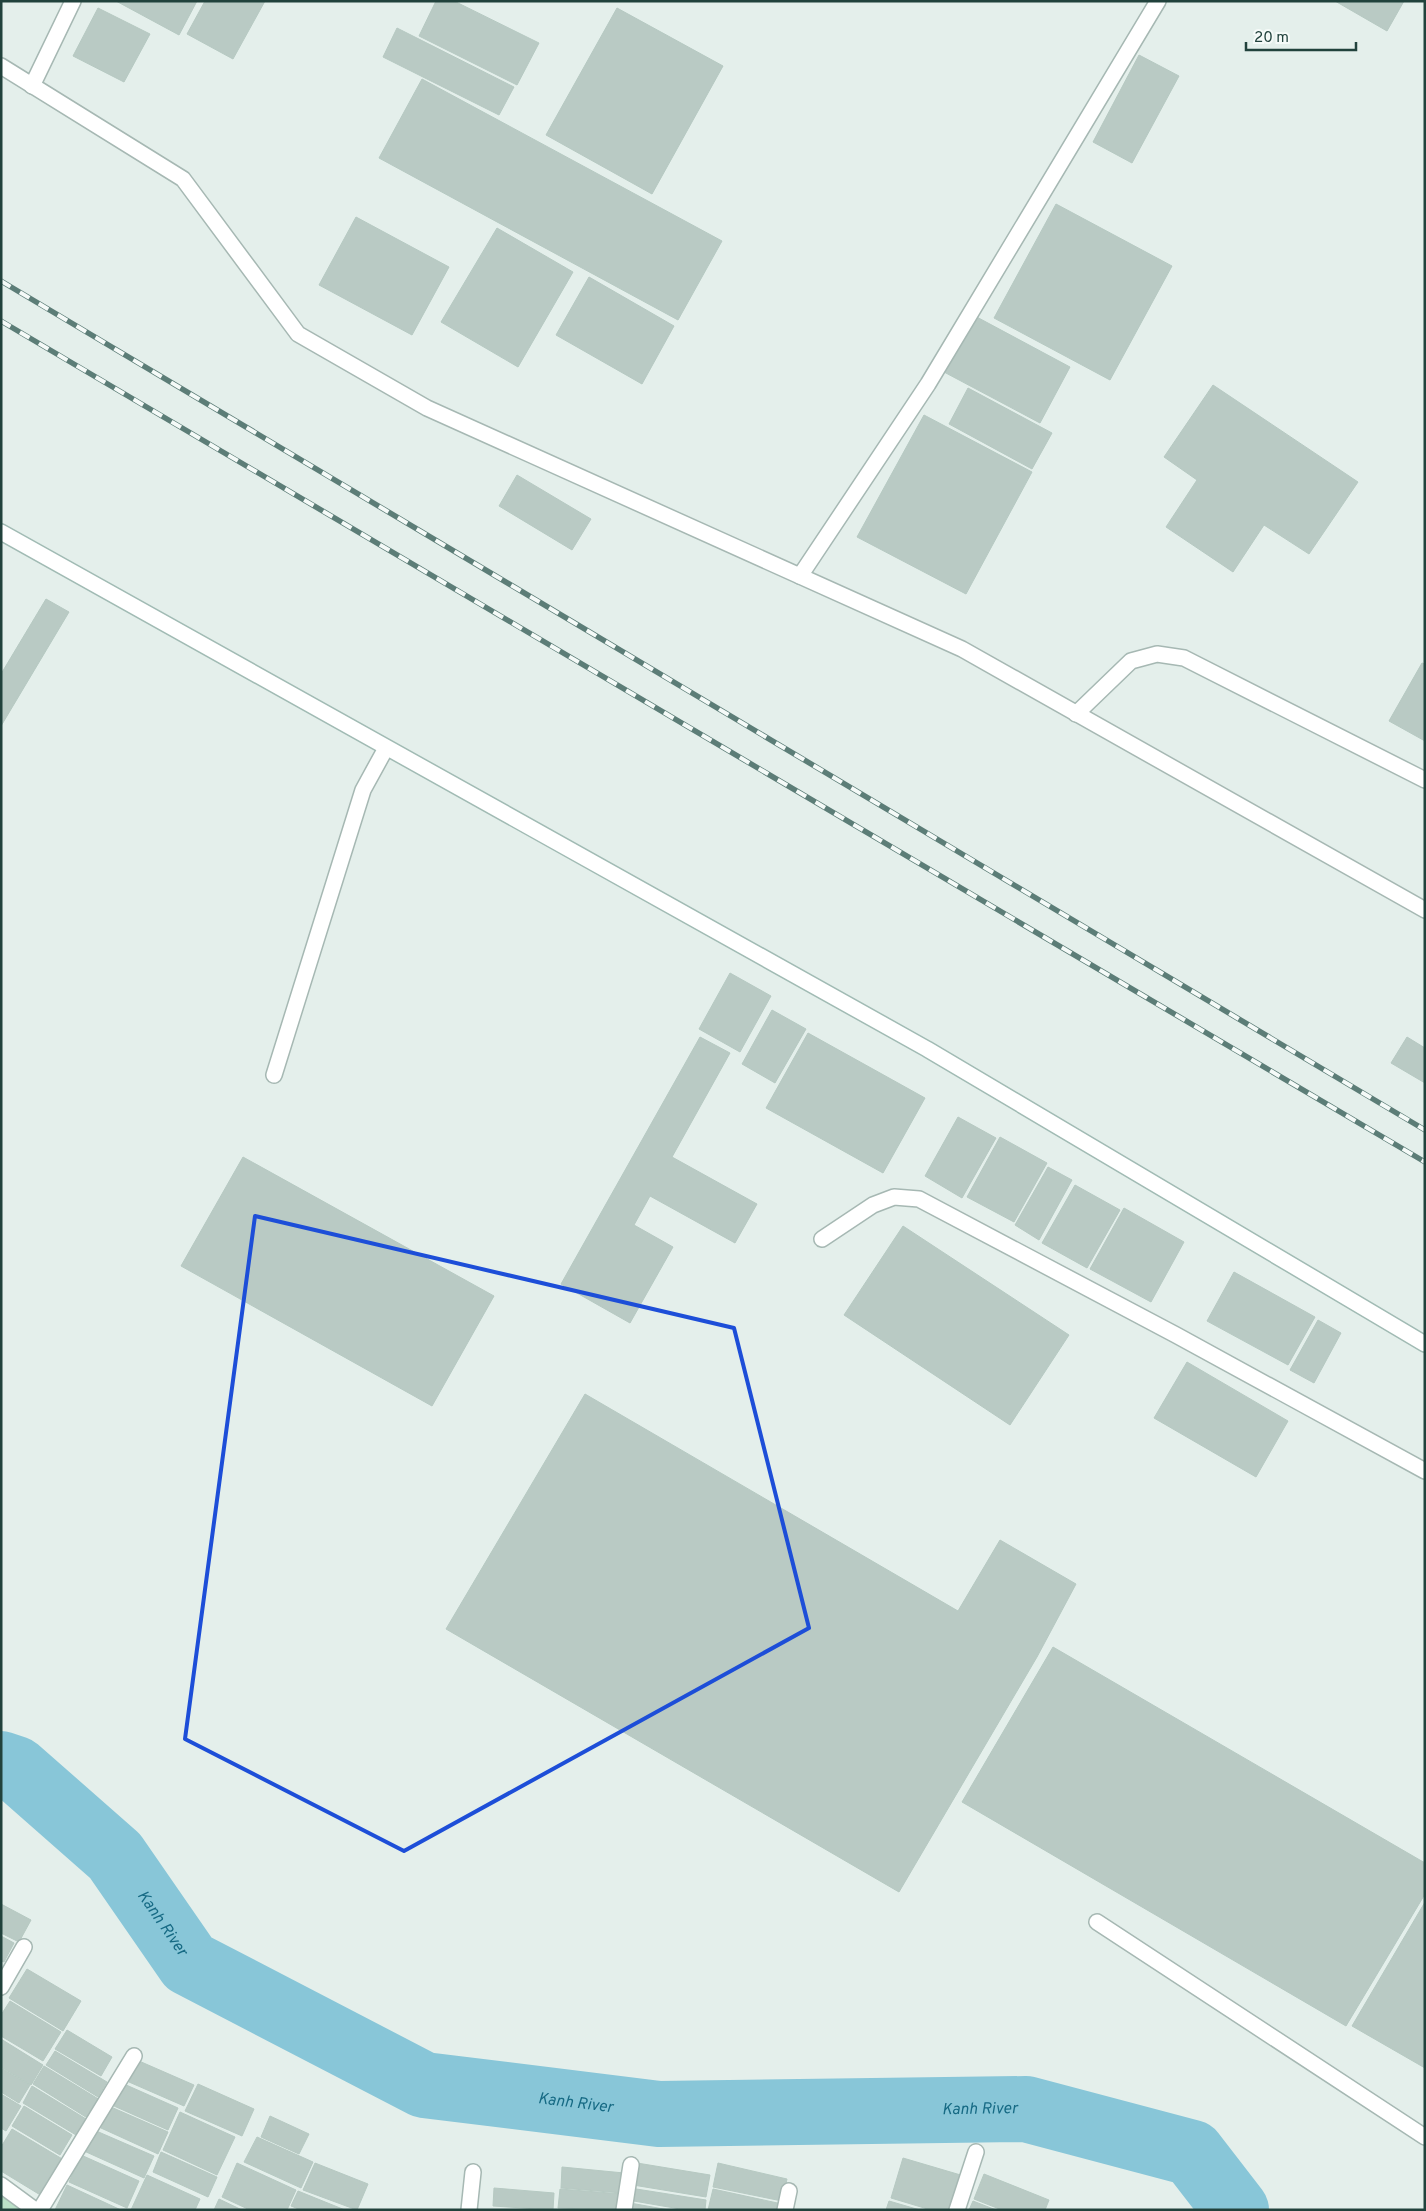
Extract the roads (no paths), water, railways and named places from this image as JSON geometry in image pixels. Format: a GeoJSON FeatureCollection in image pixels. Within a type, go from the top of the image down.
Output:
{"type":"FeatureCollection","features":[{"type":"Feature","properties":{"kind":"street"},"geometry":{"type":"LineString","coordinates":[[32,86],[73,1]]}},
{"type":"Feature","properties":{"kind":"street"},"geometry":{"type":"LineString","coordinates":[[800,576],[928,384],[1158,1]]}},
{"type":"Feature","properties":{"kind":"street"},"geometry":{"type":"LineString","coordinates":[[1,66],[183,180],[298,334],[427,408],[962,649],[1425,910]]}},
{"type":"Feature","properties":{"kind":"street"},"geometry":{"type":"LineString","coordinates":[[1,532],[927,1049],[1425,1344]]}},
{"type":"Feature","properties":{"kind":"street"},"geometry":{"type":"LineString","coordinates":[[1076,714],[1132,661],[1157,654],[1184,658],[1425,780]]}},
{"type":"Feature","properties":{"kind":"street"},"geometry":{"type":"LineString","coordinates":[[274,1075],[363,790],[386,748]]}},
{"type":"Feature","properties":{"kind":"street"},"geometry":{"type":"LineString","coordinates":[[822,1239],[873,1205],[894,1197],[919,1199],[1176,1335],[1425,1471]]}},
{"type":"Feature","properties":{"kind":"street"},"geometry":{"type":"LineString","coordinates":[[1098,1922],[1425,2137]]}},
{"type":"Feature","properties":{"kind":"street"},"geometry":{"type":"LineString","coordinates":[[1,1987],[24,1947]]}},
{"type":"Feature","properties":{"kind":"street"},"geometry":{"type":"LineString","coordinates":[[40,2210],[134,2056]]}},
{"type":"Feature","properties":{"kind":"street"},"geometry":{"type":"LineString","coordinates":[[957,2210],[976,2152]]}},
{"type":"Feature","properties":{"kind":"street"},"geometry":{"type":"LineString","coordinates":[[624,2210],[631,2165]]}},
{"type":"Feature","properties":{"kind":"street"},"geometry":{"type":"LineString","coordinates":[[470,2210],[473,2172]]}},
{"type":"Feature","properties":{"kind":"street"},"geometry":{"type":"LineString","coordinates":[[1,2185],[35,2210]]}},
{"type":"Feature","properties":{"kind":"street"},"geometry":{"type":"LineString","coordinates":[[785,2210],[789,2191]]}},
{"type":"Feature","properties":{"kind":"waterway","name":"Kanh River"},"geometry":{"type":"LineString","coordinates":[[1,1764],[16,1769],[115,1856],[189,1963],[424,2085],[659,2114],[1026,2109],[1192,2153],[1236,2210]]}},
{"type":"Feature","properties":{"kind":"railway"},"geometry":{"type":"LineString","coordinates":[[1,281],[1425,1130]]}},
{"type":"Feature","properties":{"kind":"railway"},"geometry":{"type":"LineString","coordinates":[[1,321],[1425,1162]]}}]}
